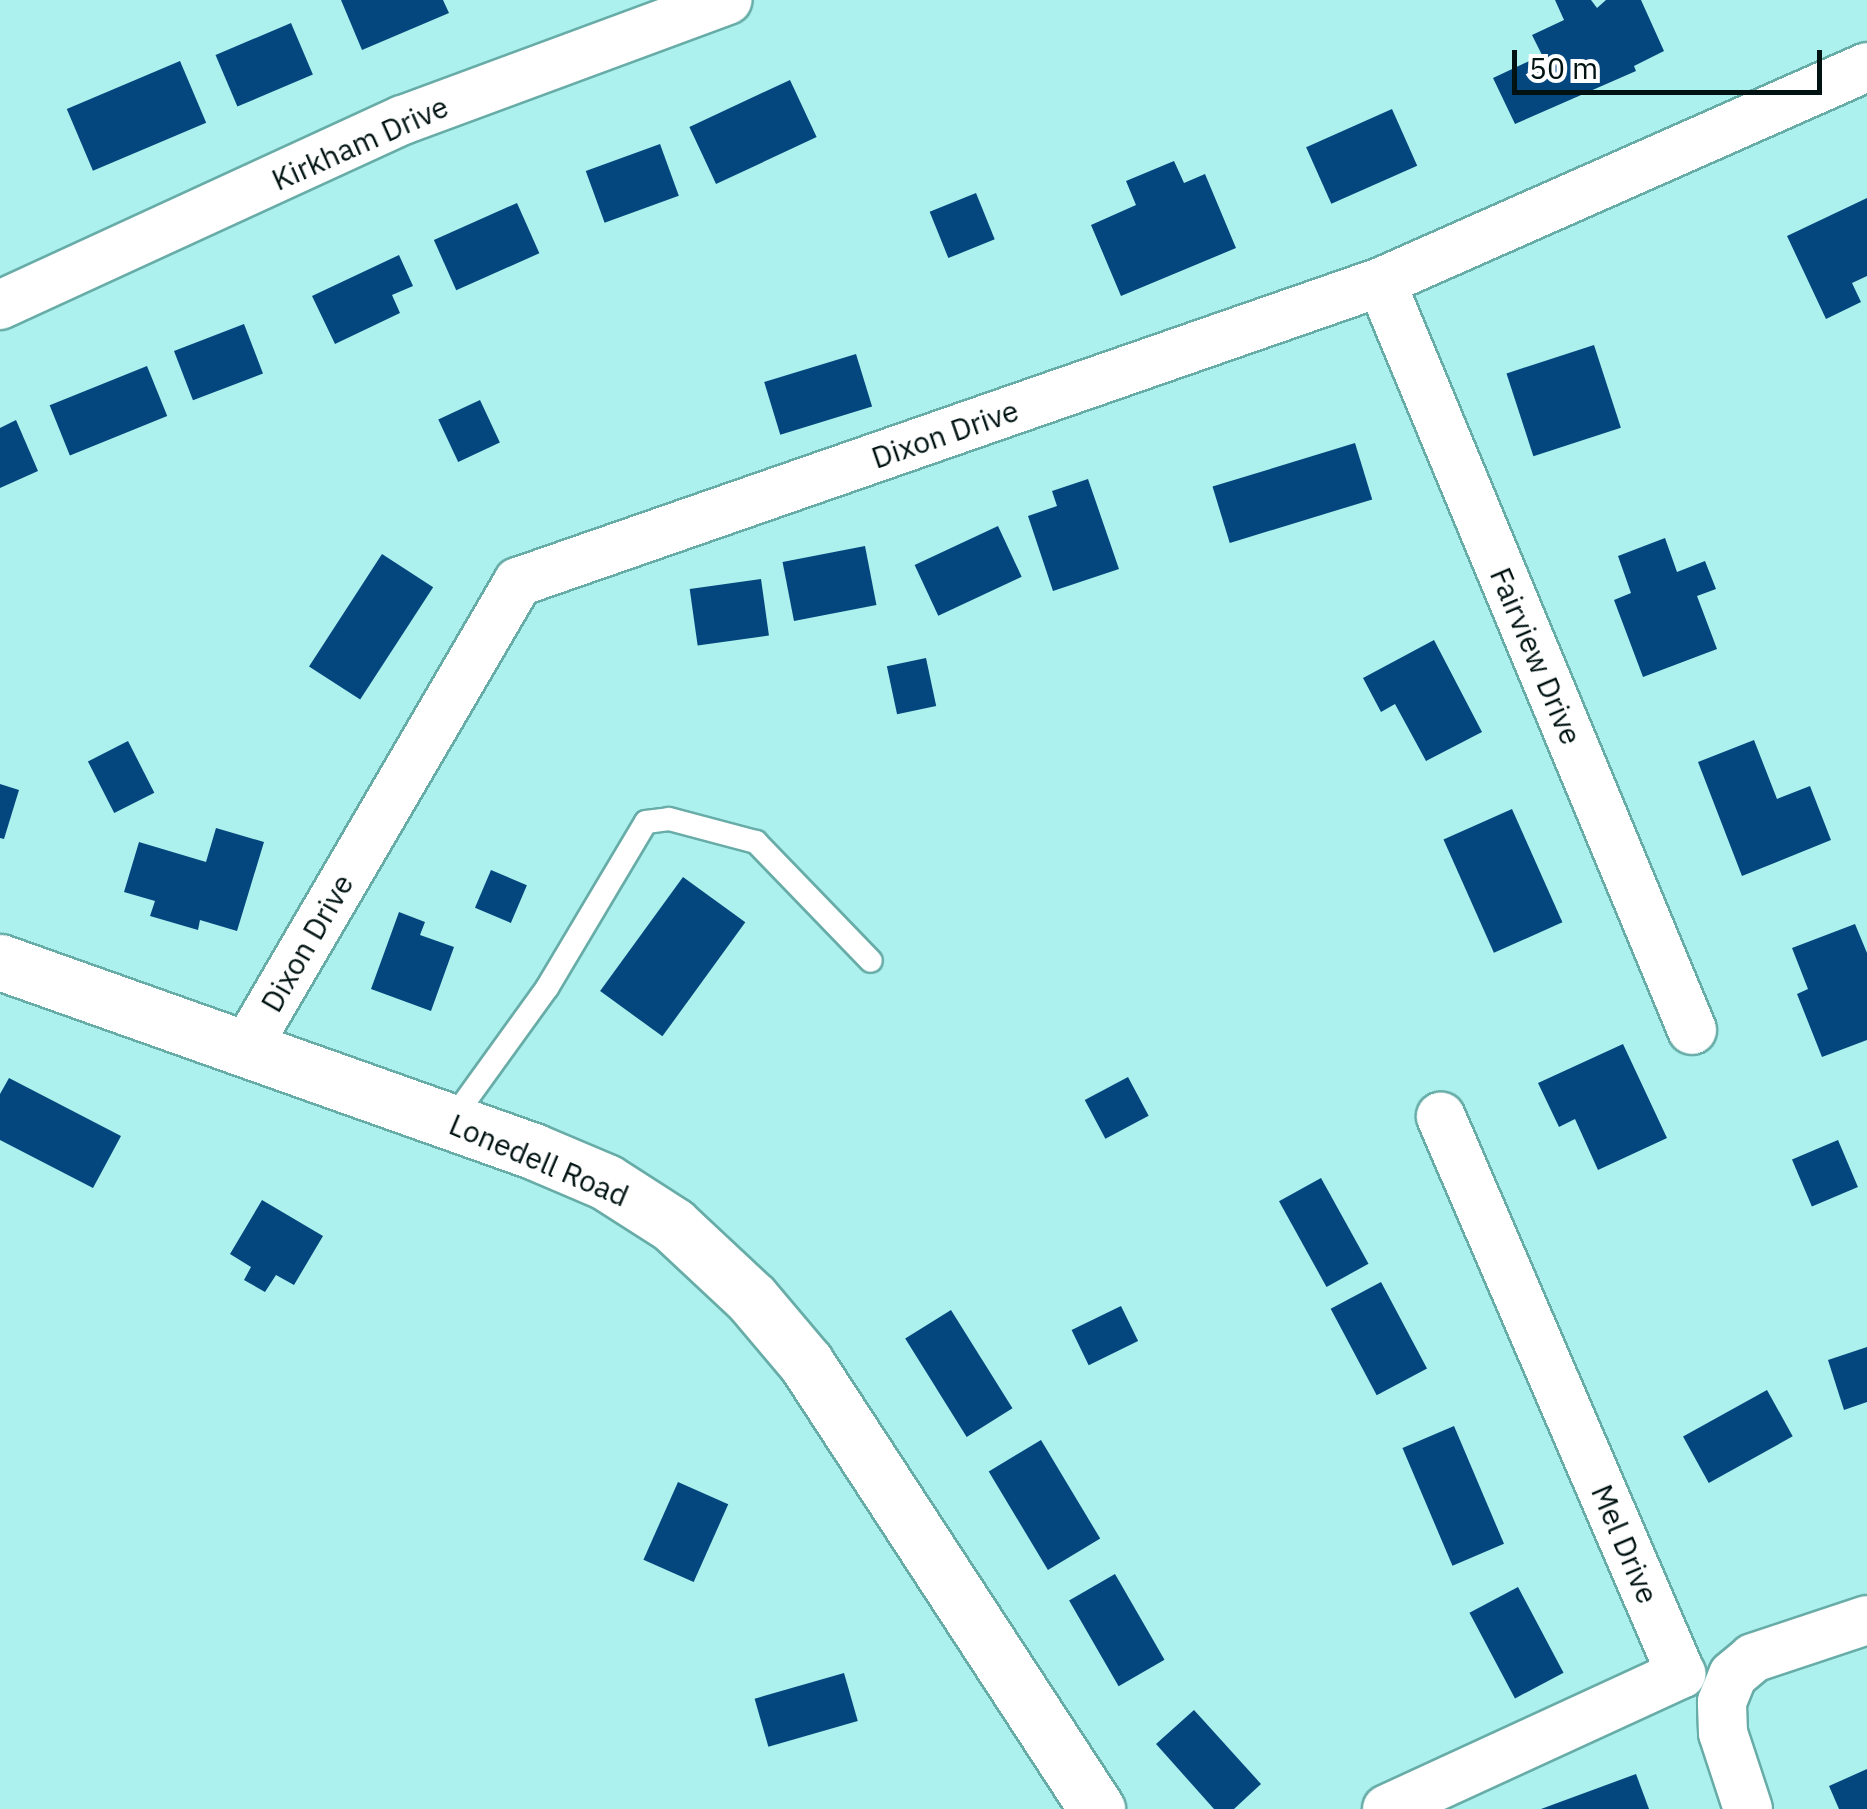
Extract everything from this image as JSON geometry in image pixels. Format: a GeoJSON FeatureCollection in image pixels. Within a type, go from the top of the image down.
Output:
{"type":"FeatureCollection","features":[{"type":"Feature","properties":{"kind":"street","name":"Kirkham Drive"},"geometry":{"type":"LineString","coordinates":[[0,305],[403,120],[728,0]]}},
{"type":"Feature","properties":{"kind":"street","name":"Dixon Drive"},"geometry":{"type":"LineString","coordinates":[[245,1050],[518,582],[1380,282],[1867,66]]}},
{"type":"Feature","properties":{"kind":"street","name":"Fairview Drive"},"geometry":{"type":"LineString","coordinates":[[1380,282],[1692,1030]]}},
{"type":"Feature","properties":{"kind":"street","name":"Lonedell Road"},"geometry":{"type":"LineString","coordinates":[[0,962],[451,1121],[606,1182],[673,1225],[752,1299],[856,1436],[1096,1809]]}},
{"type":"Feature","properties":{"kind":"street","name":"Mel Drive"},"geometry":{"type":"LineString","coordinates":[[1388,1809],[1681,1674],[1441,1116]]}},
{"type":"Feature","properties":{"kind":"street"},"geometry":{"type":"LineString","coordinates":[[1748,1809],[1723,1732],[1722,1702],[1732,1675],[1752,1658],[1867,1620]]}},
{"type":"Feature","properties":{"kind":"lane"},"geometry":{"type":"LineString","coordinates":[[451,1121],[547,988],[646,822],[669,820],[756,842],[871,962]]}},
{"type":"Feature","properties":{"kind":"building"},"geometry":{"type":"Polygon","coordinates":[[[341,0],[443,0],[449,13],[362,50],[341,0]]]}},
{"type":"Feature","properties":{"kind":"building"},"geometry":{"type":"Polygon","coordinates":[[[1555,0],[1591,0],[1597,8],[1606,0],[1641,0],[1664,51],[1634,66],[1636,71],[1515,124],[1493,78],[1542,55],[1532,35],[1564,20],[1555,0]]]}},
{"type":"Feature","properties":{"kind":"building"},"geometry":{"type":"Polygon","coordinates":[[[291,23],[313,75],[237,107],[216,55],[291,23]]]}},
{"type":"Feature","properties":{"kind":"building"},"geometry":{"type":"Polygon","coordinates":[[[180,61],[206,123],[93,171],[67,109],[180,61]]]}},
{"type":"Feature","properties":{"kind":"building"},"geometry":{"type":"Polygon","coordinates":[[[790,80],[817,137],[716,184],[689,127],[790,80]]]}},
{"type":"Feature","properties":{"kind":"building"},"geometry":{"type":"Polygon","coordinates":[[[1392,109],[1417,166],[1331,204],[1306,147],[1392,109]]]}},
{"type":"Feature","properties":{"kind":"building"},"geometry":{"type":"Polygon","coordinates":[[[660,144],[679,196],[605,223],[586,171],[660,144]]]}},
{"type":"Feature","properties":{"kind":"building"},"geometry":{"type":"Polygon","coordinates":[[[1174,161],[1184,183],[1205,174],[1236,248],[1121,296],[1091,225],[1136,205],[1126,181],[1174,161]]]}},
{"type":"Feature","properties":{"kind":"building"},"geometry":{"type":"Polygon","coordinates":[[[976,193],[995,239],[948,258],[930,212],[976,193]]]}},
{"type":"Feature","properties":{"kind":"building"},"geometry":{"type":"Polygon","coordinates":[[[1867,198],[1867,276],[1852,283],[1861,302],[1826,319],[1787,236],[1867,198]]]}},
{"type":"Feature","properties":{"kind":"building"},"geometry":{"type":"Polygon","coordinates":[[[517,203],[539,253],[456,290],[434,240],[517,203]]]}},
{"type":"Feature","properties":{"kind":"building"},"geometry":{"type":"Polygon","coordinates":[[[399,255],[413,286],[392,295],[400,313],[335,344],[312,296],[399,255]]]}},
{"type":"Feature","properties":{"kind":"building"},"geometry":{"type":"Polygon","coordinates":[[[244,324],[263,373],[193,400],[174,351],[244,324]]]}},
{"type":"Feature","properties":{"kind":"building"},"geometry":{"type":"Polygon","coordinates":[[[1594,345],[1621,428],[1533,456],[1507,373],[1594,345]]]}},
{"type":"Feature","properties":{"kind":"building"},"geometry":{"type":"Polygon","coordinates":[[[856,354],[872,407],[780,435],[764,382],[856,354]]]}},
{"type":"Feature","properties":{"kind":"building"},"geometry":{"type":"Polygon","coordinates":[[[147,366],[167,416],[70,455],[50,405],[147,366]]]}},
{"type":"Feature","properties":{"kind":"building"},"geometry":{"type":"Polygon","coordinates":[[[480,400],[500,443],[458,462],[438,419],[480,400]]]}},
{"type":"Feature","properties":{"kind":"building"},"geometry":{"type":"Polygon","coordinates":[[[16,420],[38,471],[0,488],[0,428],[16,420]]]}},
{"type":"Feature","properties":{"kind":"building"},"geometry":{"type":"Polygon","coordinates":[[[1355,443],[1372,499],[1230,543],[1213,487],[1355,443]]]}},
{"type":"Feature","properties":{"kind":"building"},"geometry":{"type":"Polygon","coordinates":[[[1088,479],[1119,569],[1053,591],[1028,516],[1057,506],[1052,491],[1088,479]]]}},
{"type":"Feature","properties":{"kind":"building"},"geometry":{"type":"Polygon","coordinates":[[[998,526],[1022,577],[938,616],[915,565],[998,526]]]}},
{"type":"Feature","properties":{"kind":"building"},"geometry":{"type":"Polygon","coordinates":[[[1665,538],[1677,572],[1705,561],[1716,589],[1697,596],[1717,649],[1643,677],[1614,600],[1631,593],[1618,556],[1665,538]]]}},
{"type":"Feature","properties":{"kind":"building"},"geometry":{"type":"Polygon","coordinates":[[[865,546],[876,605],[794,621],[783,562],[865,546]]]}},
{"type":"Feature","properties":{"kind":"building"},"geometry":{"type":"Polygon","coordinates":[[[382,554],[433,587],[360,700],[309,666],[382,554]]]}},
{"type":"Feature","properties":{"kind":"building"},"geometry":{"type":"Polygon","coordinates":[[[761,579],[769,635],[698,645],[690,589],[761,579]]]}},
{"type":"Feature","properties":{"kind":"building"},"geometry":{"type":"Polygon","coordinates":[[[1434,640],[1482,732],[1426,761],[1395,704],[1381,712],[1363,678],[1434,640]]]}},
{"type":"Feature","properties":{"kind":"building"},"geometry":{"type":"Polygon","coordinates":[[[926,658],[936,706],[897,714],[887,666],[926,658]]]}},
{"type":"Feature","properties":{"kind":"building"},"geometry":{"type":"Polygon","coordinates":[[[1754,740],[1777,799],[1810,786],[1831,840],[1742,876],[1698,762],[1754,740]]]}},
{"type":"Feature","properties":{"kind":"building"},"geometry":{"type":"Polygon","coordinates":[[[128,741],[154,793],[114,813],[88,761],[128,741]]]}},
{"type":"Feature","properties":{"kind":"building"},"geometry":{"type":"Polygon","coordinates":[[[0,784],[19,790],[4,839],[0,838],[0,784]]]}},
{"type":"Feature","properties":{"kind":"building"},"geometry":{"type":"Polygon","coordinates":[[[1512,809],[1562,922],[1494,953],[1443,840],[1512,809]]]}},
{"type":"Feature","properties":{"kind":"building"},"geometry":{"type":"Polygon","coordinates":[[[216,828],[264,842],[237,931],[200,920],[198,930],[150,916],[155,901],[124,892],[139,842],[206,862],[216,828]]]}},
{"type":"Feature","properties":{"kind":"building"},"geometry":{"type":"Polygon","coordinates":[[[491,870],[527,885],[511,923],[475,908],[491,870]]]}},
{"type":"Feature","properties":{"kind":"building"},"geometry":{"type":"Polygon","coordinates":[[[683,877],[745,922],[662,1036],[600,991],[683,877]]]}},
{"type":"Feature","properties":{"kind":"building"},"geometry":{"type":"Polygon","coordinates":[[[399,912],[425,922],[420,935],[454,947],[431,1011],[371,989],[399,912]]]}},
{"type":"Feature","properties":{"kind":"building"},"geometry":{"type":"Polygon","coordinates":[[[1855,924],[1867,953],[1867,1040],[1822,1057],[1797,994],[1808,989],[1792,948],[1855,924]]]}},
{"type":"Feature","properties":{"kind":"building"},"geometry":{"type":"Polygon","coordinates":[[[1623,1044],[1667,1138],[1598,1170],[1575,1119],[1559,1127],[1538,1083],[1623,1044]]]}},
{"type":"Feature","properties":{"kind":"building"},"geometry":{"type":"Polygon","coordinates":[[[1128,1077],[1149,1116],[1105,1139],[1085,1100],[1128,1077]]]}},
{"type":"Feature","properties":{"kind":"building"},"geometry":{"type":"Polygon","coordinates":[[[9,1078],[121,1136],[93,1188],[0,1140],[0,1094],[9,1078]]]}},
{"type":"Feature","properties":{"kind":"building"},"geometry":{"type":"Polygon","coordinates":[[[1838,1140],[1858,1187],[1812,1206],[1792,1160],[1838,1140]]]}},
{"type":"Feature","properties":{"kind":"building"},"geometry":{"type":"Polygon","coordinates":[[[1321,1178],[1369,1264],[1327,1287],[1279,1201],[1321,1178]]]}},
{"type":"Feature","properties":{"kind":"building"},"geometry":{"type":"Polygon","coordinates":[[[262,1200],[323,1236],[294,1285],[276,1275],[265,1292],[244,1280],[251,1267],[230,1254],[262,1200]]]}},
{"type":"Feature","properties":{"kind":"building"},"geometry":{"type":"Polygon","coordinates":[[[1381,1282],[1427,1369],[1377,1395],[1331,1309],[1381,1282]]]}},
{"type":"Feature","properties":{"kind":"building"},"geometry":{"type":"Polygon","coordinates":[[[1121,1306],[1138,1341],[1089,1365],[1072,1330],[1121,1306]]]}},
{"type":"Feature","properties":{"kind":"building"},"geometry":{"type":"Polygon","coordinates":[[[951,1310],[1012,1408],[967,1437],[905,1339],[951,1310]]]}},
{"type":"Feature","properties":{"kind":"building"},"geometry":{"type":"Polygon","coordinates":[[[1867,1347],[1867,1402],[1844,1410],[1828,1360],[1867,1347]]]}},
{"type":"Feature","properties":{"kind":"building"},"geometry":{"type":"Polygon","coordinates":[[[1767,1390],[1793,1436],[1709,1483],[1683,1437],[1767,1390]]]}},
{"type":"Feature","properties":{"kind":"building"},"geometry":{"type":"Polygon","coordinates":[[[1454,1426],[1504,1544],[1452,1566],[1402,1448],[1454,1426]]]}},
{"type":"Feature","properties":{"kind":"building"},"geometry":{"type":"Polygon","coordinates":[[[1041,1440],[1100,1539],[1048,1570],[989,1471],[1041,1440]]]}},
{"type":"Feature","properties":{"kind":"building"},"geometry":{"type":"Polygon","coordinates":[[[678,1482],[728,1504],[694,1582],[643,1560],[678,1482]]]}},
{"type":"Feature","properties":{"kind":"building"},"geometry":{"type":"Polygon","coordinates":[[[1115,1574],[1164,1660],[1119,1686],[1069,1600],[1115,1574]]]}},
{"type":"Feature","properties":{"kind":"building"},"geometry":{"type":"Polygon","coordinates":[[[1518,1587],[1564,1673],[1515,1698],[1469,1613],[1518,1587]]]}},
{"type":"Feature","properties":{"kind":"building"},"geometry":{"type":"Polygon","coordinates":[[[844,1673],[858,1721],[768,1747],[755,1699],[844,1673]]]}},
{"type":"Feature","properties":{"kind":"building"},"geometry":{"type":"Polygon","coordinates":[[[1194,1710],[1261,1784],[1234,1809],[1214,1809],[1156,1744],[1194,1710]]]}},
{"type":"Feature","properties":{"kind":"building"},"geometry":{"type":"Polygon","coordinates":[[[1867,1769],[1867,1809],[1839,1809],[1829,1786],[1867,1769]]]}},
{"type":"Feature","properties":{"kind":"building"},"geometry":{"type":"Polygon","coordinates":[[[1636,1774],[1649,1809],[1541,1809],[1636,1774]]]}}]}
